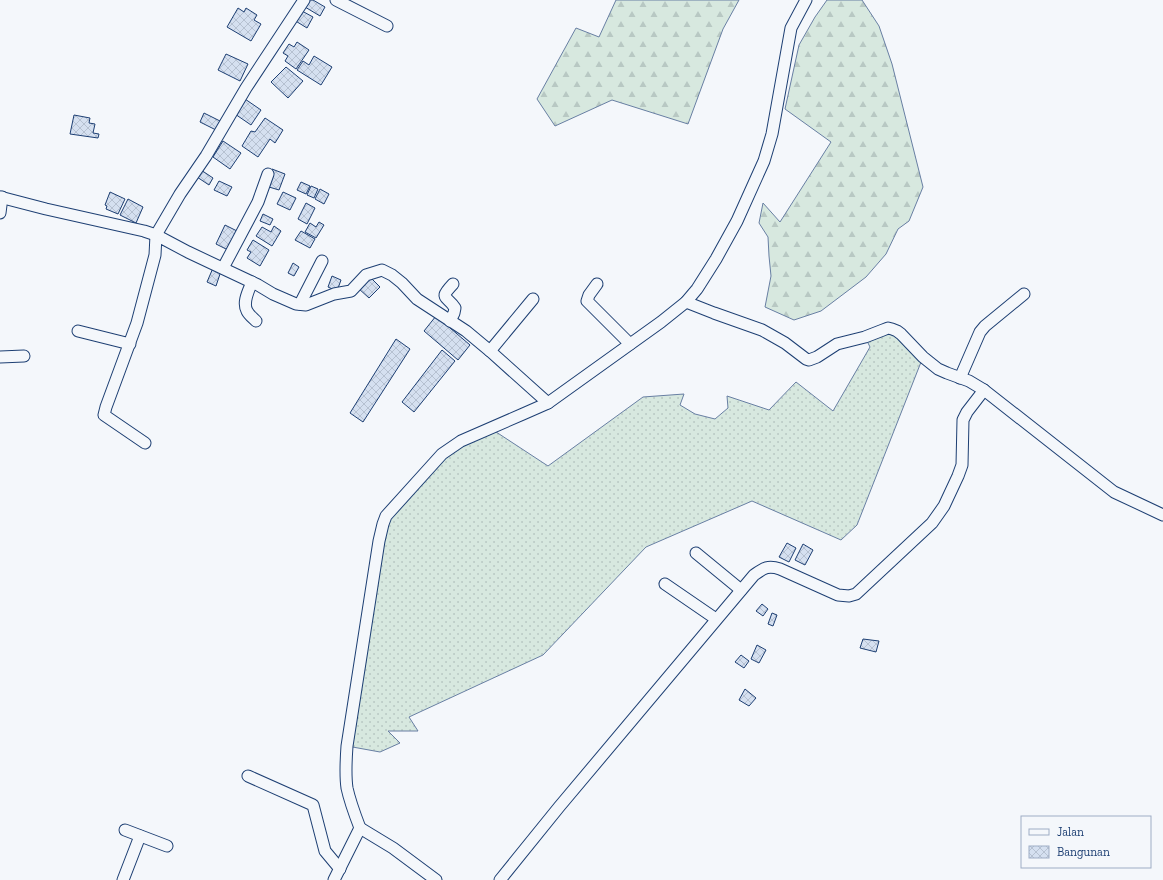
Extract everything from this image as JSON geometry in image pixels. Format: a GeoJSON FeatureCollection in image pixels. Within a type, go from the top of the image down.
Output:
{"type":"FeatureCollection","features":[{"type":"Feature","properties":{"kind":"street"},"geometry":{"type":"LineString","coordinates":[[145,443],[104,415],[137,323],[155,255],[156,235],[180,194],[206,156],[246,88],[304,0]]}},
{"type":"Feature","properties":{"kind":"street"},"geometry":{"type":"LineString","coordinates":[[336,0],[387,26]]}},
{"type":"Feature","properties":{"kind":"street"},"geometry":{"type":"LineString","coordinates":[[436,880],[393,848],[360,828],[347,788],[347,746],[379,541],[386,516],[442,454],[451,447],[461,441],[548,402],[661,322],[686,302],[697,289],[716,259],[737,220],[764,162],[772,134],[791,28],[806,0]]}},
{"type":"Feature","properties":{"kind":"street"},"geometry":{"type":"LineString","coordinates":[[223,268],[258,202],[268,174]]}},
{"type":"Feature","properties":{"kind":"street"},"geometry":{"type":"LineString","coordinates":[[0,213],[1,197],[46,209],[144,231],[156,235],[252,282],[272,294],[296,304],[306,305],[334,294],[351,291],[366,275],[382,270],[392,275],[417,298],[490,351],[548,402]]}},
{"type":"Feature","properties":{"kind":"street"},"geometry":{"type":"LineString","coordinates":[[300,304],[322,261]]}},
{"type":"Feature","properties":{"kind":"street"},"geometry":{"type":"LineString","coordinates":[[252,282],[245,305],[247,311],[256,321]]}},
{"type":"Feature","properties":{"kind":"street"},"geometry":{"type":"LineString","coordinates":[[450,321],[455,308],[444,295],[453,284]]}},
{"type":"Feature","properties":{"kind":"street"},"geometry":{"type":"LineString","coordinates":[[597,284],[589,295],[587,301],[630,344]]}},
{"type":"Feature","properties":{"kind":"street"},"geometry":{"type":"LineString","coordinates":[[960,378],[980,332],[1024,294]]}},
{"type":"Feature","properties":{"kind":"street"},"geometry":{"type":"LineString","coordinates":[[490,351],[533,299]]}},
{"type":"Feature","properties":{"kind":"street"},"geometry":{"type":"LineString","coordinates":[[686,302],[762,330],[785,343],[809,360],[818,357],[837,344],[865,338],[888,328],[897,331],[929,362],[947,373],[969,381],[984,390],[1114,492],[1163,515]]}},
{"type":"Feature","properties":{"kind":"street"},"geometry":{"type":"LineString","coordinates":[[78,331],[130,344]]}},
{"type":"Feature","properties":{"kind":"street"},"geometry":{"type":"LineString","coordinates":[[0,357],[24,356]]}},
{"type":"Feature","properties":{"kind":"street"},"geometry":{"type":"LineString","coordinates":[[500,880],[754,575],[766,567],[773,566],[843,596],[856,594],[932,522],[944,506],[962,465],[962,425],[964,416],[984,390]]}},
{"type":"Feature","properties":{"kind":"street"},"geometry":{"type":"LineString","coordinates":[[696,553],[741,590]]}},
{"type":"Feature","properties":{"kind":"street"},"geometry":{"type":"LineString","coordinates":[[665,584],[716,619]]}},
{"type":"Feature","properties":{"kind":"street"},"geometry":{"type":"LineString","coordinates":[[248,776],[314,807],[324,851],[340,869]]}},
{"type":"Feature","properties":{"kind":"street"},"geometry":{"type":"LineString","coordinates":[[334,880],[360,828]]}},
{"type":"Feature","properties":{"kind":"street"},"geometry":{"type":"LineString","coordinates":[[125,830],[167,846]]}},
{"type":"Feature","properties":{"kind":"street"},"geometry":{"type":"LineString","coordinates":[[124,880],[140,836]]}},
{"type":"Feature","properties":{"kind":"green space"},"geometry":{"type":"Polygon","coordinates":[[[616,0],[739,0],[723,29],[688,124],[612,100],[555,126],[537,99],[576,28],[599,37],[616,0]]]}},
{"type":"Feature","properties":{"kind":"green space"},"geometry":{"type":"Polygon","coordinates":[[[827,0],[862,0],[879,26],[892,64],[923,187],[909,221],[898,229],[886,254],[866,277],[821,311],[794,320],[765,307],[771,276],[768,237],[759,223],[763,203],[780,222],[831,142],[785,109],[799,45],[815,17],[827,0]]]}},
{"type":"Feature","properties":{"kind":"green space"},"geometry":{"type":"Polygon","coordinates":[[[892,329],[923,357],[857,525],[841,540],[752,501],[646,547],[543,655],[409,717],[418,731],[388,731],[400,743],[380,752],[347,746],[383,524],[442,454],[490,428],[548,466],[643,397],[684,394],[680,405],[695,414],[715,419],[728,408],[727,396],[769,410],[796,382],[833,411],[870,347],[865,337],[892,329]]]}},
{"type":"Feature","properties":{"kind":"building"},"geometry":{"type":"Polygon","coordinates":[[[309,0],[313,0],[325,7],[320,16],[305,7],[309,0]]]}},
{"type":"Feature","properties":{"kind":"building"},"geometry":{"type":"Polygon","coordinates":[[[238,8],[244,12],[246,8],[257,15],[254,20],[261,24],[251,41],[227,27],[238,8]]]}},
{"type":"Feature","properties":{"kind":"building"},"geometry":{"type":"Polygon","coordinates":[[[302,11],[313,17],[307,28],[294,20],[302,11]]]}},
{"type":"Feature","properties":{"kind":"building"},"geometry":{"type":"Polygon","coordinates":[[[297,42],[309,50],[296,69],[285,61],[288,56],[283,53],[289,44],[294,47],[297,42]]]}},
{"type":"Feature","properties":{"kind":"building"},"geometry":{"type":"Polygon","coordinates":[[[226,54],[248,64],[240,81],[218,70],[226,54]]]}},
{"type":"Feature","properties":{"kind":"building"},"geometry":{"type":"Polygon","coordinates":[[[314,56],[332,67],[321,85],[297,70],[303,61],[309,65],[314,56]]]}},
{"type":"Feature","properties":{"kind":"building"},"geometry":{"type":"Polygon","coordinates":[[[286,67],[303,81],[288,98],[271,82],[286,67]]]}},
{"type":"Feature","properties":{"kind":"building"},"geometry":{"type":"Polygon","coordinates":[[[245,99],[261,110],[251,125],[235,114],[245,99]]]}},
{"type":"Feature","properties":{"kind":"building"},"geometry":{"type":"Polygon","coordinates":[[[204,113],[220,121],[216,130],[200,122],[204,113]]]}},
{"type":"Feature","properties":{"kind":"building"},"geometry":{"type":"Polygon","coordinates":[[[74,115],[90,118],[89,123],[95,124],[93,133],[99,134],[98,138],[70,134],[74,115]]]}},
{"type":"Feature","properties":{"kind":"building"},"geometry":{"type":"Polygon","coordinates":[[[265,118],[283,130],[275,143],[270,139],[258,157],[242,146],[251,131],[255,132],[265,118]]]}},
{"type":"Feature","properties":{"kind":"building"},"geometry":{"type":"Polygon","coordinates":[[[223,141],[241,153],[230,169],[213,157],[223,141]]]}},
{"type":"Feature","properties":{"kind":"building"},"geometry":{"type":"Polygon","coordinates":[[[272,169],[285,174],[279,190],[269,187],[271,181],[268,180],[272,169]]]}},
{"type":"Feature","properties":{"kind":"building"},"geometry":{"type":"Polygon","coordinates":[[[201,170],[213,178],[209,185],[197,177],[201,170]]]}},
{"type":"Feature","properties":{"kind":"building"},"geometry":{"type":"Polygon","coordinates":[[[219,181],[232,187],[227,196],[214,190],[219,181]]]}},
{"type":"Feature","properties":{"kind":"building"},"geometry":{"type":"Polygon","coordinates":[[[301,182],[310,186],[306,194],[297,190],[301,182]]]}},
{"type":"Feature","properties":{"kind":"building"},"geometry":{"type":"Polygon","coordinates":[[[311,186],[318,189],[314,198],[307,195],[311,186]]]}},
{"type":"Feature","properties":{"kind":"building"},"geometry":{"type":"Polygon","coordinates":[[[320,189],[329,194],[324,204],[315,199],[320,189]]]}},
{"type":"Feature","properties":{"kind":"building"},"geometry":{"type":"Polygon","coordinates":[[[110,192],[125,199],[118,214],[106,209],[107,206],[105,205],[110,192]]]}},
{"type":"Feature","properties":{"kind":"building"},"geometry":{"type":"Polygon","coordinates":[[[283,192],[296,198],[290,210],[277,204],[283,192]]]}},
{"type":"Feature","properties":{"kind":"building"},"geometry":{"type":"Polygon","coordinates":[[[128,199],[143,207],[136,223],[120,215],[128,199]]]}},
{"type":"Feature","properties":{"kind":"building"},"geometry":{"type":"Polygon","coordinates":[[[306,203],[315,208],[307,224],[298,219],[306,203]]]}},
{"type":"Feature","properties":{"kind":"building"},"geometry":{"type":"Polygon","coordinates":[[[263,214],[273,219],[270,225],[260,221],[263,214]]]}},
{"type":"Feature","properties":{"kind":"building"},"geometry":{"type":"Polygon","coordinates":[[[319,222],[324,225],[316,238],[305,232],[310,223],[316,227],[319,222]]]}},
{"type":"Feature","properties":{"kind":"building"},"geometry":{"type":"Polygon","coordinates":[[[225,225],[237,231],[228,250],[216,244],[225,225]]]}},
{"type":"Feature","properties":{"kind":"building"},"geometry":{"type":"Polygon","coordinates":[[[274,226],[281,231],[272,246],[256,236],[262,227],[271,232],[274,226]]]}},
{"type":"Feature","properties":{"kind":"building"},"geometry":{"type":"Polygon","coordinates":[[[301,231],[315,239],[310,248],[295,240],[301,231]]]}},
{"type":"Feature","properties":{"kind":"building"},"geometry":{"type":"Polygon","coordinates":[[[253,240],[269,250],[260,266],[247,258],[251,252],[247,250],[253,240]]]}},
{"type":"Feature","properties":{"kind":"building"},"geometry":{"type":"Polygon","coordinates":[[[293,263],[299,267],[294,276],[288,273],[293,263]]]}},
{"type":"Feature","properties":{"kind":"building"},"geometry":{"type":"Polygon","coordinates":[[[213,268],[221,271],[216,286],[207,282],[213,268]]]}},
{"type":"Feature","properties":{"kind":"building"},"geometry":{"type":"Polygon","coordinates":[[[332,276],[341,280],[337,291],[328,287],[332,276]]]}},
{"type":"Feature","properties":{"kind":"building"},"geometry":{"type":"Polygon","coordinates":[[[371,278],[380,287],[369,298],[358,288],[371,278]]]}},
{"type":"Feature","properties":{"kind":"building"},"geometry":{"type":"Polygon","coordinates":[[[436,316],[470,345],[458,360],[424,331],[436,316]]]}},
{"type":"Feature","properties":{"kind":"building"},"geometry":{"type":"Polygon","coordinates":[[[396,339],[410,349],[363,422],[350,413],[396,339]]]}},
{"type":"Feature","properties":{"kind":"building"},"geometry":{"type":"Polygon","coordinates":[[[442,350],[455,361],[414,412],[402,402],[442,350]]]}},
{"type":"Feature","properties":{"kind":"building"},"geometry":{"type":"Polygon","coordinates":[[[787,543],[796,548],[789,562],[779,557],[787,543]]]}},
{"type":"Feature","properties":{"kind":"building"},"geometry":{"type":"Polygon","coordinates":[[[803,544],[813,550],[805,565],[795,560],[803,544]]]}},
{"type":"Feature","properties":{"kind":"building"},"geometry":{"type":"Polygon","coordinates":[[[762,604],[768,609],[763,616],[756,611],[762,604]]]}},
{"type":"Feature","properties":{"kind":"building"},"geometry":{"type":"Polygon","coordinates":[[[772,613],[777,615],[773,626],[768,624],[772,613]]]}},
{"type":"Feature","properties":{"kind":"building"},"geometry":{"type":"Polygon","coordinates":[[[863,639],[879,641],[876,652],[860,648],[863,639]]]}},
{"type":"Feature","properties":{"kind":"building"},"geometry":{"type":"Polygon","coordinates":[[[757,645],[766,650],[759,663],[751,659],[757,645]]]}},
{"type":"Feature","properties":{"kind":"building"},"geometry":{"type":"Polygon","coordinates":[[[741,655],[749,661],[744,668],[735,662],[741,655]]]}},
{"type":"Feature","properties":{"kind":"building"},"geometry":{"type":"Polygon","coordinates":[[[745,689],[756,698],[749,706],[739,700],[745,689]]]}}]}
